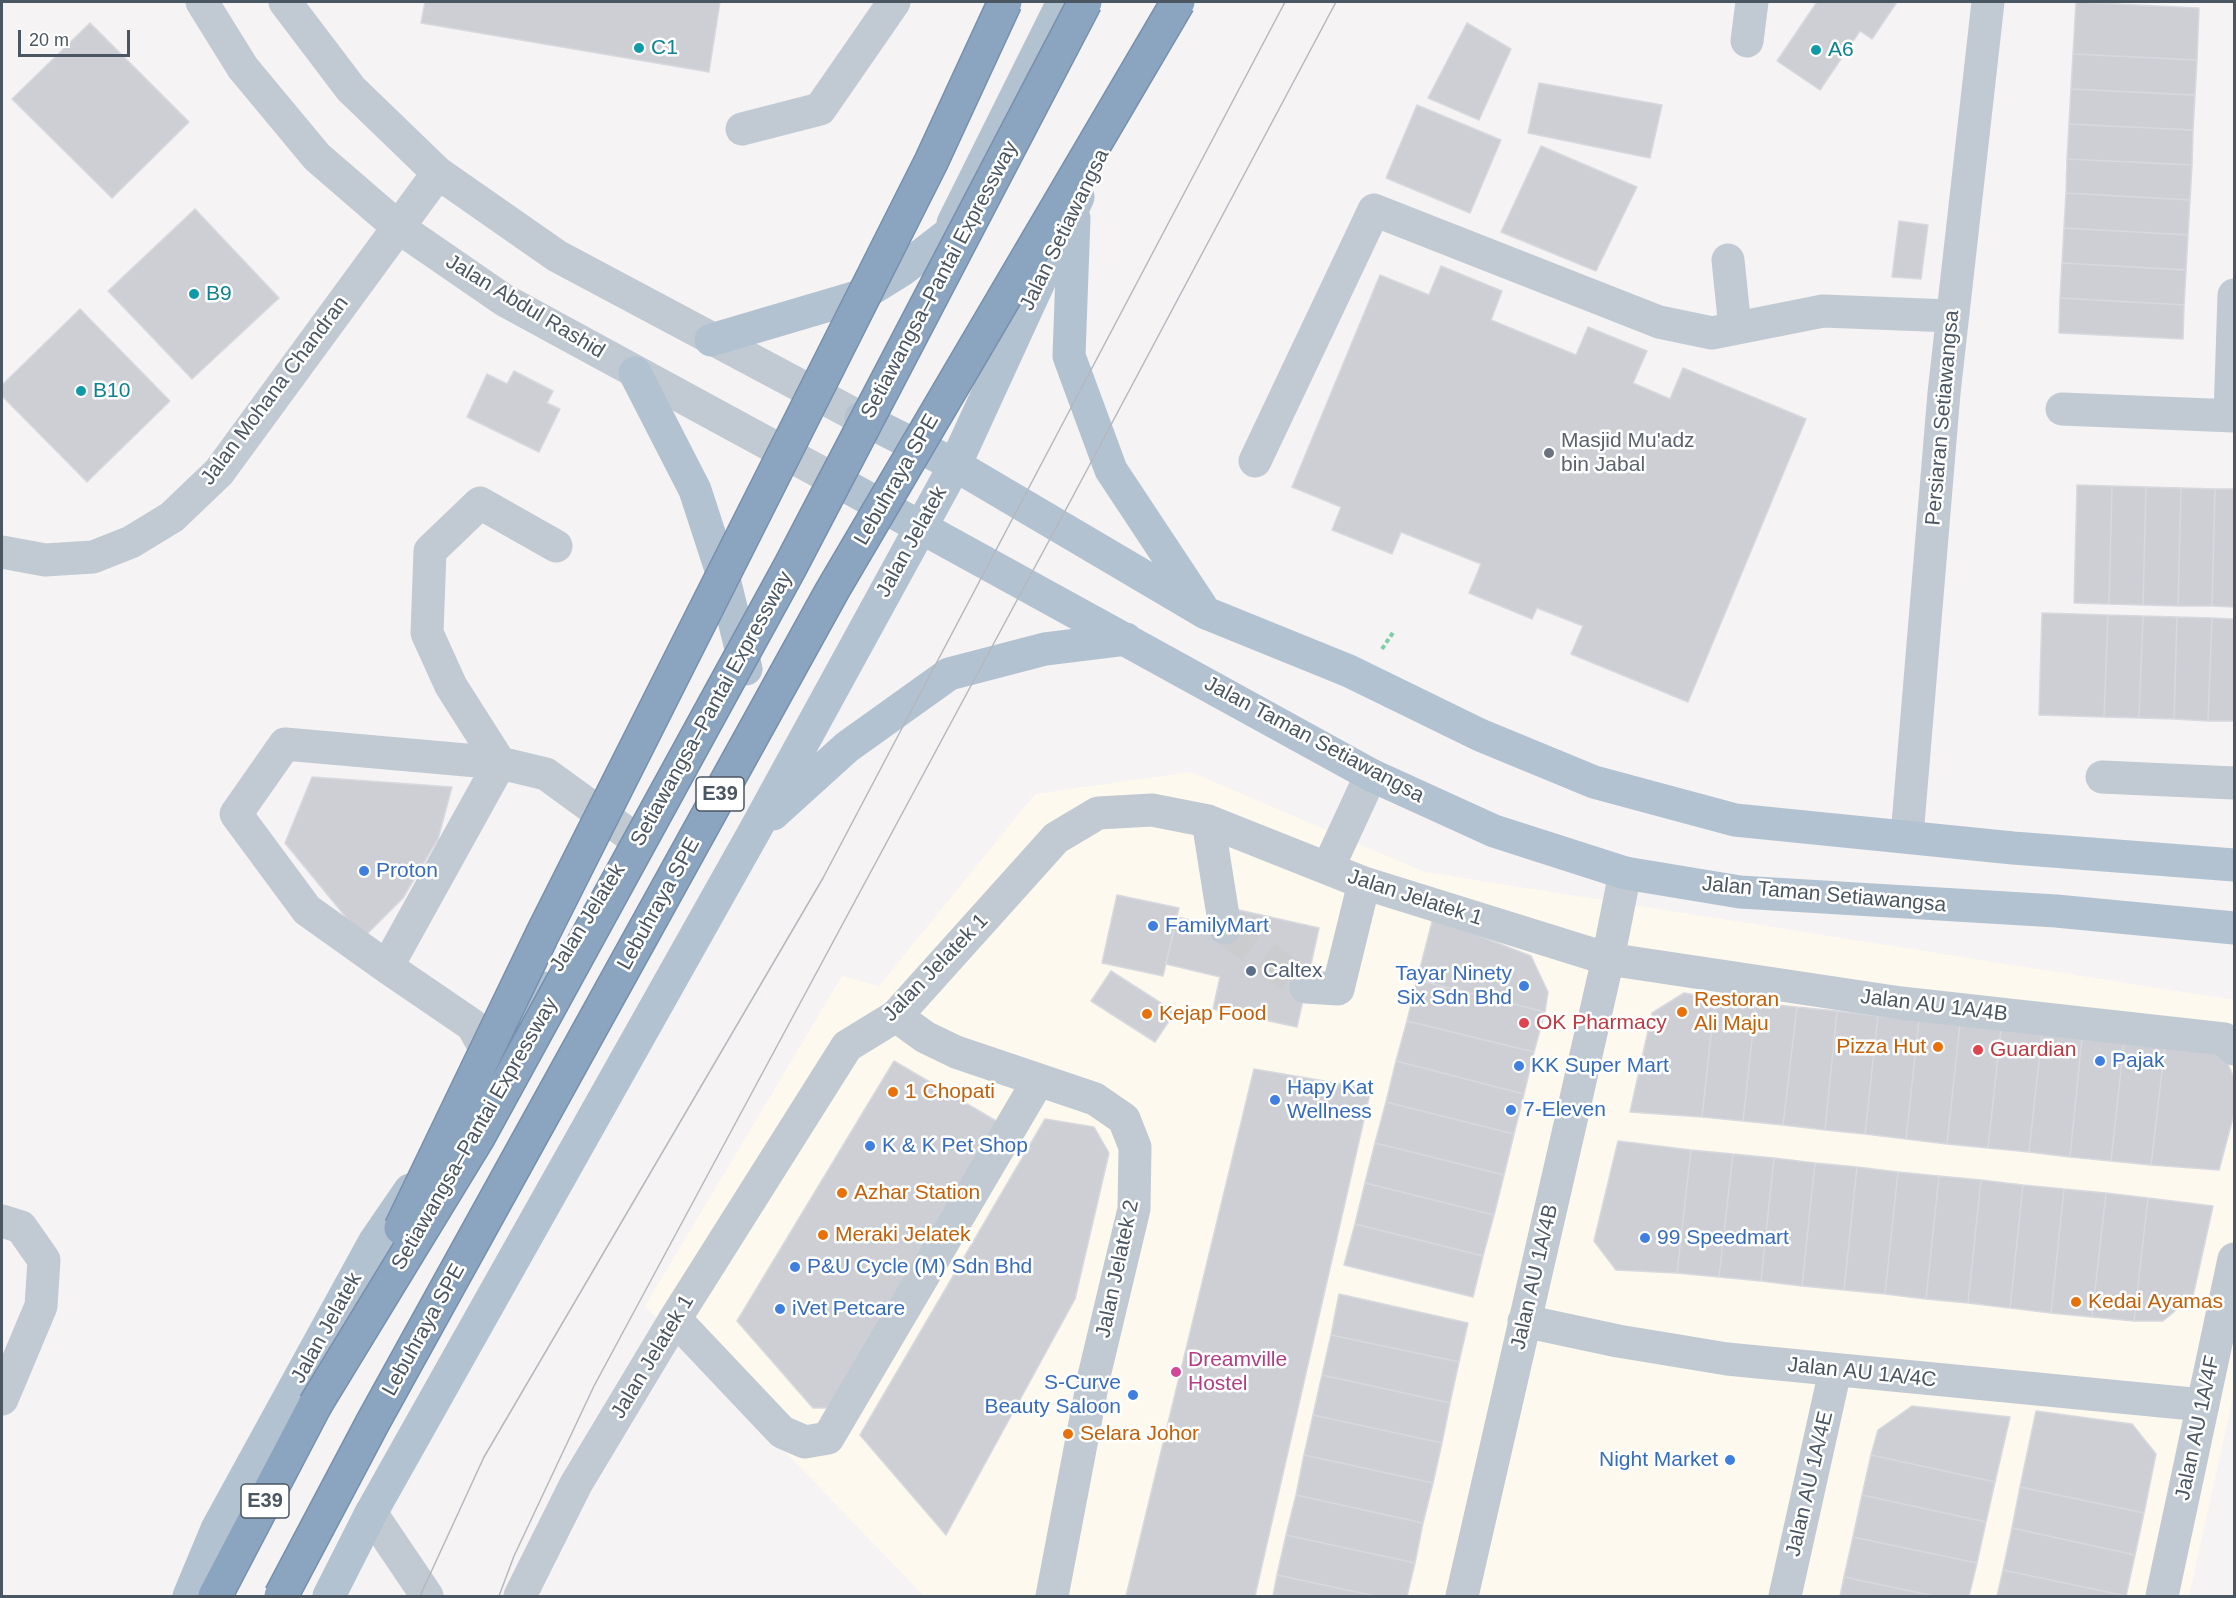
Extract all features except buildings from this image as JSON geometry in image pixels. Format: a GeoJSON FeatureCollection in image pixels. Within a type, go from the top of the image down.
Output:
{"type":"FeatureCollection","features":[{"type":"Feature","properties":{"kind":"highway"},"geometry":{"type":"LineString","coordinates":[[315,1405],[544,931],[931,162],[1005,2]]}},
{"type":"Feature","properties":{"kind":"highway","name":"Setiawangsa–Pantai Expressway"},"geometry":{"type":"LineString","coordinates":[[315,1405],[483,1128],[789,567],[1085,2]]}},
{"type":"Feature","properties":{"kind":"highway","name":"Lebuhraya SPE"},"geometry":{"type":"LineString","coordinates":[[281,1596],[373,1422],[826,601],[1178,2]]}},
{"type":"Feature","properties":{"kind":"highway","name":"E39"},"geometry":{"type":"LineString","coordinates":[[215,1596],[315,1405]]}},
{"type":"Feature","properties":{"kind":"main road"},"geometry":{"type":"LineString","coordinates":[[1063,2],[946,236],[861,418],[955,465],[1206,613],[1349,671],[1480,735],[1594,782],[1735,820],[2013,848],[2235,865]]}},
{"type":"Feature","properties":{"kind":"main road","name":"Jalan Setiawangsa"},"geometry":{"type":"LineString","coordinates":[[955,465],[1074,204],[1188,2]]}},
{"type":"Feature","properties":{"kind":"main road"},"geometry":{"type":"LineString","coordinates":[[1074,204],[1069,356],[1111,470],[1206,613]]}},
{"type":"Feature","properties":{"kind":"main road"},"geometry":{"type":"LineString","coordinates":[[711,340],[860,296],[902,270],[946,236]]}},
{"type":"Feature","properties":{"kind":"main road"},"geometry":{"type":"LineString","coordinates":[[635,372],[695,490],[724,579],[746,669]]}},
{"type":"Feature","properties":{"kind":"main road","name":"Jalan Jelatek"},"geometry":{"type":"LineString","coordinates":[[189,1596],[217,1529],[375,1241],[495,1066],[746,669],[844,485],[861,418]]}},
{"type":"Feature","properties":{"kind":"main road","name":"Jalan Jelatek"},"geometry":{"type":"LineString","coordinates":[[329,1596],[371,1513],[754,832],[955,465]]}},
{"type":"Feature","properties":{"kind":"main road","name":"Jalan Abdul Rashid"},"geometry":{"type":"LineString","coordinates":[[844,485],[921,526]]}},
{"type":"Feature","properties":{"kind":"main road","name":"Jalan Taman Setiawangsa"},"geometry":{"type":"LineString","coordinates":[[921,526],[1371,776],[1494,831],[1625,873],[1740,892],[2056,911],[2235,928]]}},
{"type":"Feature","properties":{"kind":"main road"},"geometry":{"type":"LineString","coordinates":[[754,832],[847,747],[949,674],[1045,649],[1126,639]]}},
{"type":"Feature","properties":{"kind":"main road"},"geometry":{"type":"LineString","coordinates":[[2160,921],[2235,946]]}},
{"type":"Feature","properties":{"kind":"street","name":"Jalan Abdul Rashid"},"geometry":{"type":"LineString","coordinates":[[202,2],[243,68],[317,157],[398,226],[504,300],[844,485]]}},
{"type":"Feature","properties":{"kind":"street"},"geometry":{"type":"LineString","coordinates":[[285,2],[351,89],[438,173],[557,256],[861,418]]}},
{"type":"Feature","properties":{"kind":"street"},"geometry":{"type":"LineString","coordinates":[[742,129],[820,109],[894,2]]}},
{"type":"Feature","properties":{"kind":"street"},"geometry":{"type":"LineString","coordinates":[[1747,41],[1752,2]]}},
{"type":"Feature","properties":{"kind":"street","name":"Persiaran Setiawangsa"},"geometry":{"type":"LineString","coordinates":[[1908,836],[1951,316],[1988,2]]}},
{"type":"Feature","properties":{"kind":"street","name":"Jalan Mohana Chandran"},"geometry":{"type":"LineString","coordinates":[[2,552],[45,560],[93,556],[130,542],[172,517],[219,472],[438,173]]}},
{"type":"Feature","properties":{"kind":"street"},"geometry":{"type":"LineString","coordinates":[[1255,461],[1374,210],[1659,322],[1713,333],[1823,311],[1951,316]]}},
{"type":"Feature","properties":{"kind":"street"},"geometry":{"type":"LineString","coordinates":[[1728,260],[1735,328]]}},
{"type":"Feature","properties":{"kind":"street"},"geometry":{"type":"LineString","coordinates":[[2062,409],[2232,416],[2235,295]]}},
{"type":"Feature","properties":{"kind":"street"},"geometry":{"type":"LineString","coordinates":[[500,763],[451,686],[427,633],[430,551],[480,503],[556,546]]}},
{"type":"Feature","properties":{"kind":"street"},"geometry":{"type":"LineString","coordinates":[[495,1066],[472,1025],[307,910],[237,814],[285,744],[500,763],[546,774],[638,841]]}},
{"type":"Feature","properties":{"kind":"street"},"geometry":{"type":"LineString","coordinates":[[387,967],[500,763]]}},
{"type":"Feature","properties":{"kind":"street"},"geometry":{"type":"LineString","coordinates":[[1328,868],[1371,776]]}},
{"type":"Feature","properties":{"kind":"street"},"geometry":{"type":"LineString","coordinates":[[2102,777],[2235,783]]}},
{"type":"Feature","properties":{"kind":"street","name":"Jalan Jelatek 1"},"geometry":{"type":"LineString","coordinates":[[520,1596],[576,1484],[675,1319],[847,1046],[896,1016],[1056,838],[1098,813],[1152,810],[1208,821],[1364,883],[1608,959]]}},
{"type":"Feature","properties":{"kind":"street"},"geometry":{"type":"LineString","coordinates":[[1208,821],[1225,928]]}},
{"type":"Feature","properties":{"kind":"street","name":"Jalan AU 1A/4B"},"geometry":{"type":"LineString","coordinates":[[1462,1596],[1608,959],[1625,873]]}},
{"type":"Feature","properties":{"kind":"street"},"geometry":{"type":"LineString","coordinates":[[1306,987],[1338,989],[1364,883]]}},
{"type":"Feature","properties":{"kind":"street","name":"Jalan AU 1A/4B"},"geometry":{"type":"LineString","coordinates":[[1608,959],[1901,1003],[2229,1044]]}},
{"type":"Feature","properties":{"kind":"street","name":"Jalan Jelatek 2"},"geometry":{"type":"LineString","coordinates":[[896,1016],[925,1037],[956,1052],[1095,1099],[1124,1119],[1135,1147],[1134,1209],[1094,1376],[1052,1596]]}},
{"type":"Feature","properties":{"kind":"street"},"geometry":{"type":"LineString","coordinates":[[675,1319],[782,1432],[805,1442],[828,1438],[1038,1080]]}},
{"type":"Feature","properties":{"kind":"street"},"geometry":{"type":"LineString","coordinates":[[2,1221],[21,1227],[44,1260],[41,1306],[2,1399]]}},
{"type":"Feature","properties":{"kind":"street","name":"Jalan AU 1A/4F"},"geometry":{"type":"LineString","coordinates":[[2162,1596],[2235,1259]]}},
{"type":"Feature","properties":{"kind":"street","name":"Jalan AU 1A/4C"},"geometry":{"type":"LineString","coordinates":[[1524,1321],[1618,1341],[1727,1359],[2203,1405]]}},
{"type":"Feature","properties":{"kind":"street","name":"Jalan AU 1A/4E"},"geometry":{"type":"LineString","coordinates":[[1785,1596],[1835,1371]]}},
{"type":"Feature","properties":{"kind":"street"},"geometry":{"type":"LineString","coordinates":[[371,1513],[427,1596]]}},
{"type":"Feature","properties":{"kind":"path"},"geometry":{"type":"LineString","coordinates":[[1382,650],[1394,631]]}},
{"type":"Feature","properties":{"kind":"shaded area"},"geometry":{"type":"Polygon","coordinates":[[[1191,772],[1425,872],[2234,1000],[2234,1393],[2189,1596],[924,1596],[645,1306],[842,976],[879,986],[1035,794],[1191,772]]]}},
{"type":"Feature","properties":{"kind":"tunnel"},"geometry":{"type":"LineString","coordinates":[[1225,928],[1306,987]]}},
{"type":"Feature","properties":{"kind":"tram line"},"geometry":{"type":"LineString","coordinates":[[420,1596],[484,1457],[823,878],[1285,2]]}},
{"type":"Feature","properties":{"kind":"tram line"},"geometry":{"type":"LineString","coordinates":[[499,1596],[514,1556],[594,1386],[1336,2]]}},
{"type":"Feature","properties":{"kind":"place","name":"C1"},"geometry":{"type":"Point","coordinates":[639,48]}},
{"type":"Feature","properties":{"kind":"place","name":"A6"},"geometry":{"type":"Point","coordinates":[1816,50]}},
{"type":"Feature","properties":{"kind":"place","name":"B9"},"geometry":{"type":"Point","coordinates":[194,294]}},
{"type":"Feature","properties":{"kind":"place","name":"B10"},"geometry":{"type":"Point","coordinates":[81,391]}},
{"type":"Feature","properties":{"kind":"place","name":"Masjid Mu'adz bin Jabal"},"geometry":{"type":"Point","coordinates":[1549,453]}},
{"type":"Feature","properties":{"kind":"place","name":"Proton"},"geometry":{"type":"Point","coordinates":[364,871]}},
{"type":"Feature","properties":{"kind":"place","name":"FamilyMart"},"geometry":{"type":"Point","coordinates":[1153,926]}},
{"type":"Feature","properties":{"kind":"place","name":"Caltex"},"geometry":{"type":"Point","coordinates":[1251,971]}},
{"type":"Feature","properties":{"kind":"place","name":"Tayar Ninety Six Sdn Bhd"},"geometry":{"type":"Point","coordinates":[1524,986]}},
{"type":"Feature","properties":{"kind":"place","name":"Restoran Ali Maju"},"geometry":{"type":"Point","coordinates":[1682,1012]}},
{"type":"Feature","properties":{"kind":"place","name":"Kejap Food"},"geometry":{"type":"Point","coordinates":[1147,1014]}},
{"type":"Feature","properties":{"kind":"place","name":"OK Pharmacy"},"geometry":{"type":"Point","coordinates":[1524,1023]}},
{"type":"Feature","properties":{"kind":"place","name":"Pizza Hut"},"geometry":{"type":"Point","coordinates":[1938,1047]}},
{"type":"Feature","properties":{"kind":"place","name":"Guardian"},"geometry":{"type":"Point","coordinates":[1978,1050]}},
{"type":"Feature","properties":{"kind":"place","name":"Pajak"},"geometry":{"type":"Point","coordinates":[2100,1061]}},
{"type":"Feature","properties":{"kind":"place","name":"KK Super Mart"},"geometry":{"type":"Point","coordinates":[1519,1066]}},
{"type":"Feature","properties":{"kind":"place","name":"1 Chopati"},"geometry":{"type":"Point","coordinates":[893,1092]}},
{"type":"Feature","properties":{"kind":"place","name":"Hapy Kat Wellness"},"geometry":{"type":"Point","coordinates":[1275,1100]}},
{"type":"Feature","properties":{"kind":"place","name":"7-Eleven"},"geometry":{"type":"Point","coordinates":[1511,1110]}},
{"type":"Feature","properties":{"kind":"place","name":"K & K Pet Shop"},"geometry":{"type":"Point","coordinates":[870,1146]}},
{"type":"Feature","properties":{"kind":"place","name":"Azhar Station"},"geometry":{"type":"Point","coordinates":[842,1193]}},
{"type":"Feature","properties":{"kind":"place","name":"Meraki Jelatek"},"geometry":{"type":"Point","coordinates":[823,1235]}},
{"type":"Feature","properties":{"kind":"place","name":"99 Speedmart"},"geometry":{"type":"Point","coordinates":[1645,1238]}},
{"type":"Feature","properties":{"kind":"place","name":"P&U Cycle (M) Sdn Bhd"},"geometry":{"type":"Point","coordinates":[795,1267]}},
{"type":"Feature","properties":{"kind":"place","name":"Kedai Ayamas"},"geometry":{"type":"Point","coordinates":[2076,1302]}},
{"type":"Feature","properties":{"kind":"place","name":"iVet Petcare"},"geometry":{"type":"Point","coordinates":[780,1309]}},
{"type":"Feature","properties":{"kind":"place","name":"Dreamville Hostel"},"geometry":{"type":"Point","coordinates":[1176,1372]}},
{"type":"Feature","properties":{"kind":"place","name":"S-Curve Beauty Saloon"},"geometry":{"type":"Point","coordinates":[1133,1395]}},
{"type":"Feature","properties":{"kind":"place","name":"Selara Johor"},"geometry":{"type":"Point","coordinates":[1068,1434]}},
{"type":"Feature","properties":{"kind":"place","name":"Night Market"},"geometry":{"type":"Point","coordinates":[1730,1460]}}]}
